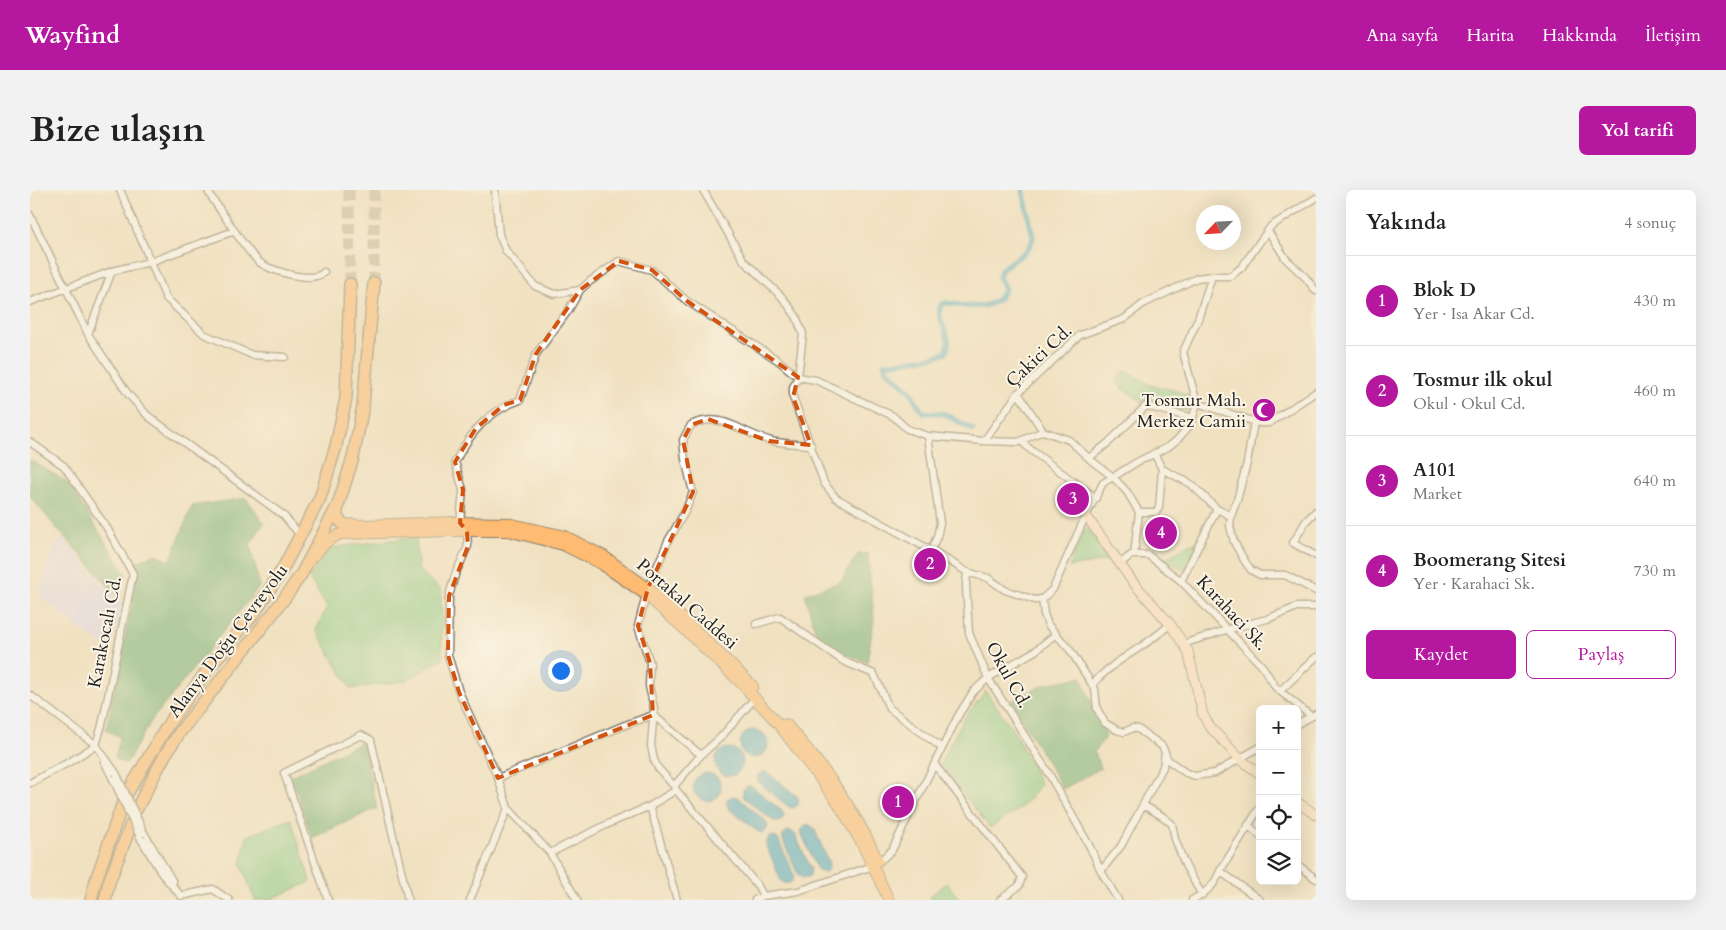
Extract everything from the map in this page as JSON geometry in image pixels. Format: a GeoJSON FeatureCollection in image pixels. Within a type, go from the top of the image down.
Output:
{"type":"FeatureCollection","features":[{"type":"Feature","properties":{"kind":"highway","name":"Alanya Doğu Çevreyolu"},"geometry":{"type":"LineString","coordinates":[[136,810],[165,755],[180,732],[284,599],[302,573],[338,505],[353,458],[363,406],[374,283]]}},
{"type":"Feature","properties":{"kind":"highway","name":"Alanya Doğu Çevreyolu"},"geometry":{"type":"LineString","coordinates":[[128,792],[169,723],[212,664],[255,612],[282,570],[320,498],[336,446],[346,398],[350,284]]}},
{"type":"Feature","properties":{"kind":"highway"},"geometry":{"type":"LineString","coordinates":[[338,505],[336,516],[342,529]]}},
{"type":"Feature","properties":{"kind":"highway"},"geometry":{"type":"LineString","coordinates":[[92,900],[96,880],[122,805]]}},
{"type":"Feature","properties":{"kind":"highway"},"geometry":{"type":"LineString","coordinates":[[105,900],[109,882],[131,825]]}},
{"type":"Feature","properties":{"kind":"main road","name":"Portakal Caddesi"},"geometry":{"type":"LineString","coordinates":[[342,529],[366,525],[464,527],[507,523],[565,536],[604,556],[693,627],[817,761],[844,796],[866,835],[889,900]]}},
{"type":"Feature","properties":{"kind":"main road"},"geometry":{"type":"LineString","coordinates":[[302,573],[326,541],[342,529]]}},
{"type":"Feature","properties":{"kind":"main road","name":"Portakal Caddesi"},"geometry":{"type":"LineString","coordinates":[[876,864],[896,900]]}},
{"type":"Feature","properties":{"kind":"street"},"geometry":{"type":"LineString","coordinates":[[120,190],[166,298],[204,334],[252,355],[285,357]]}},
{"type":"Feature","properties":{"kind":"street"},"geometry":{"type":"LineString","coordinates":[[208,190],[234,230],[260,263],[303,278],[313,278],[322,275],[324,272]]}},
{"type":"Feature","properties":{"kind":"street"},"geometry":{"type":"LineString","coordinates":[[495,190],[499,235],[506,251],[535,286],[554,294],[580,290]]}},
{"type":"Feature","properties":{"kind":"street"},"geometry":{"type":"LineString","coordinates":[[703,190],[744,261],[782,297],[796,316],[803,334],[798,377],[793,387],[793,397],[824,483],[836,498],[967,572],[988,578],[1005,590],[1035,600],[1042,599],[1053,589],[1103,483],[1154,453],[1168,447],[1178,440],[1191,424],[1197,403],[1183,352],[1198,319],[1212,276]]}},
{"type":"Feature","properties":{"kind":"street"},"geometry":{"type":"LineString","coordinates":[[1316,198],[1271,226],[1268,231],[1286,259],[1306,278],[1316,291]]}},
{"type":"Feature","properties":{"kind":"street"},"geometry":{"type":"LineString","coordinates":[[30,215],[88,334],[128,394],[148,416],[283,516],[300,536]]}},
{"type":"Feature","properties":{"kind":"street"},"geometry":{"type":"LineString","coordinates":[[30,302],[112,271],[150,262],[234,230]]}},
{"type":"Feature","properties":{"kind":"street","name":"Çakici Cd."},"geometry":{"type":"LineString","coordinates":[[984,441],[1018,393],[1080,335],[1124,319],[1143,304],[1197,278],[1231,276],[1242,267],[1268,231]]}},
{"type":"Feature","properties":{"kind":"street"},"geometry":{"type":"LineString","coordinates":[[577,900],[550,853],[508,808],[498,778],[459,692],[448,654],[449,596],[455,574],[468,546],[464,527],[463,490],[455,462],[476,428],[504,405],[520,400],[536,354],[568,311],[580,290],[619,261],[652,270],[687,301],[779,361],[798,377],[816,380],[893,416],[907,429],[928,436],[984,441],[1021,440],[1043,431]]}},
{"type":"Feature","properties":{"kind":"street"},"geometry":{"type":"LineString","coordinates":[[88,334],[112,271]]}},
{"type":"Feature","properties":{"kind":"street"},"geometry":{"type":"LineString","coordinates":[[1197,403],[1254,422],[1269,423],[1316,392]]}},
{"type":"Feature","properties":{"kind":"street"},"geometry":{"type":"LineString","coordinates":[[1018,393],[1043,431],[1069,440],[1113,477],[1127,492],[1139,512],[1134,555],[1131,555],[1120,564]]}},
{"type":"Feature","properties":{"kind":"street"},"geometry":{"type":"LineString","coordinates":[[1089,458],[1108,443],[1146,406],[1193,418]]}},
{"type":"Feature","properties":{"kind":"street"},"geometry":{"type":"LineString","coordinates":[[811,445],[769,441],[727,423],[708,419],[691,425],[683,440],[685,460],[693,492],[686,510],[668,541],[647,592],[638,626],[650,663],[649,686],[654,715],[651,724],[651,746],[654,760],[658,768],[758,886],[758,899],[787,896],[876,864],[892,850],[958,716],[973,692],[988,678],[1035,651],[1056,634]]}},
{"type":"Feature","properties":{"kind":"street"},"geometry":{"type":"LineString","coordinates":[[1254,422],[1247,463],[1237,500],[1230,516],[1230,526],[1234,542],[1251,570],[1260,575],[1285,575],[1316,591]]}},
{"type":"Feature","properties":{"kind":"street"},"geometry":{"type":"LineString","coordinates":[[928,436],[940,523],[937,537],[931,550]]}},
{"type":"Feature","properties":{"kind":"street"},"geometry":{"type":"LineString","coordinates":[[1021,440],[1031,450],[1096,498]]}},
{"type":"Feature","properties":{"kind":"street","name":"Karakocalı Cd."},"geometry":{"type":"LineString","coordinates":[[30,442],[64,466],[107,528],[133,574],[102,725],[96,745]]}},
{"type":"Feature","properties":{"kind":"street"},"geometry":{"type":"LineString","coordinates":[[1139,512],[1156,512],[1159,508],[1162,469],[1154,453]]}},
{"type":"Feature","properties":{"kind":"street"},"geometry":{"type":"LineString","coordinates":[[1162,469],[1191,484],[1217,509],[1230,516]]}},
{"type":"Feature","properties":{"kind":"street"},"geometry":{"type":"LineString","coordinates":[[1181,581],[1217,509]]}},
{"type":"Feature","properties":{"kind":"street"},"geometry":{"type":"LineString","coordinates":[[1316,512],[1306,521],[1293,543],[1316,556]]}},
{"type":"Feature","properties":{"kind":"street"},"geometry":{"type":"LineString","coordinates":[[1087,517],[1132,581],[1170,624],[1188,651],[1203,715],[1210,727],[1240,759],[1256,771]]}},
{"type":"Feature","properties":{"kind":"street","name":"Karahaci Sk."},"geometry":{"type":"LineString","coordinates":[[1134,555],[1148,555],[1181,581],[1263,667],[1280,691],[1314,715]]}},
{"type":"Feature","properties":{"kind":"street","name":"Okul Cd."},"geometry":{"type":"LineString","coordinates":[[967,572],[969,634],[988,678],[1049,774],[1090,846],[1100,871],[1118,900]]}},
{"type":"Feature","properties":{"kind":"street"},"geometry":{"type":"LineString","coordinates":[[1042,599],[1048,625],[1070,650],[1095,689],[1097,710],[1105,723],[1124,732],[1133,728],[1138,729],[1162,746],[1168,760],[1186,773],[1195,776],[1215,773],[1256,749]]}},
{"type":"Feature","properties":{"kind":"street"},"geometry":{"type":"LineString","coordinates":[[1183,644],[1267,619],[1297,607],[1316,607]]}},
{"type":"Feature","properties":{"kind":"street"},"geometry":{"type":"LineString","coordinates":[[756,624],[780,618],[843,661],[874,674],[889,708],[942,748]]}},
{"type":"Feature","properties":{"kind":"street"},"geometry":{"type":"LineString","coordinates":[[1092,685],[1109,668],[1160,634],[1170,624]]}},
{"type":"Feature","properties":{"kind":"street"},"geometry":{"type":"LineString","coordinates":[[1280,691],[1316,656]]}},
{"type":"Feature","properties":{"kind":"street"},"geometry":{"type":"LineString","coordinates":[[30,695],[96,745],[114,776],[162,874],[182,898],[213,889],[230,900]]}},
{"type":"Feature","properties":{"kind":"street"},"geometry":{"type":"LineString","coordinates":[[550,853],[608,824],[650,806],[675,788],[701,755],[721,737],[758,696]]}},
{"type":"Feature","properties":{"kind":"street"},"geometry":{"type":"LineString","coordinates":[[498,778],[624,725],[654,715]]}},
{"type":"Feature","properties":{"kind":"street"},"geometry":{"type":"LineString","coordinates":[[654,715],[701,755]]}},
{"type":"Feature","properties":{"kind":"street"},"geometry":{"type":"LineString","coordinates":[[1301,722],[1314,715]]}},
{"type":"Feature","properties":{"kind":"street"},"geometry":{"type":"LineString","coordinates":[[328,900],[284,773],[361,735],[372,740],[408,900]]}},
{"type":"Feature","properties":{"kind":"street"},"geometry":{"type":"LineString","coordinates":[[30,783],[96,745]]}},
{"type":"Feature","properties":{"kind":"street"},"geometry":{"type":"LineString","coordinates":[[1100,871],[1121,846],[1163,767],[1165,752]]}},
{"type":"Feature","properties":{"kind":"street"},"geometry":{"type":"LineString","coordinates":[[935,764],[1022,877],[1019,886],[1000,900]]}},
{"type":"Feature","properties":{"kind":"street"},"geometry":{"type":"LineString","coordinates":[[1143,805],[1172,824],[1175,839],[1185,865],[1202,895]]}},
{"type":"Feature","properties":{"kind":"street"},"geometry":{"type":"LineString","coordinates":[[1301,805],[1316,815]]}},
{"type":"Feature","properties":{"kind":"street"},"geometry":{"type":"LineString","coordinates":[[650,806],[677,900]]}},
{"type":"Feature","properties":{"kind":"street"},"geometry":{"type":"LineString","coordinates":[[470,900],[508,808]]}},
{"type":"Feature","properties":{"kind":"street"},"geometry":{"type":"LineString","coordinates":[[1192,900],[1202,895],[1218,879],[1220,871],[1256,813]]}},
{"type":"Feature","properties":{"kind":"street"},"geometry":{"type":"LineString","coordinates":[[1248,825],[1256,832]]}},
{"type":"Feature","properties":{"kind":"street"},"geometry":{"type":"LineString","coordinates":[[1301,867],[1316,879]]}},
{"type":"Feature","properties":{"kind":"street"},"geometry":{"type":"LineString","coordinates":[[1220,871],[1260,900]]}},
{"type":"Feature","properties":{"kind":"highlighted area"},"geometry":{"type":"Polygon","coordinates":[[[619,261],[652,270],[687,301],[798,377],[793,397],[811,445],[769,441],[708,419],[691,425],[683,440],[693,492],[648,588],[638,626],[650,663],[653,715],[498,778],[459,692],[448,655],[449,596],[468,546],[467,531],[460,523],[463,490],[455,462],[476,428],[504,405],[520,400],[536,354],[580,290],[619,261]]]}},
{"type":"Feature","properties":{"kind":"shaded area"},"geometry":{"type":"Polygon","coordinates":[[[62,537],[122,604],[110,649],[85,633],[41,597],[43,579],[50,557],[62,537]]]}},
{"type":"Feature","properties":{"kind":"green space"},"geometry":{"type":"Polygon","coordinates":[[[1125,371],[1151,385],[1178,391],[1190,396],[1187,411],[1144,403],[1119,386],[1115,380],[1125,371]]]}},
{"type":"Feature","properties":{"kind":"green space"},"geometry":{"type":"Polygon","coordinates":[[[30,460],[67,482],[126,574],[117,595],[30,496],[30,460]]]}},
{"type":"Feature","properties":{"kind":"green space"},"geometry":{"type":"Polygon","coordinates":[[[246,498],[264,523],[250,545],[260,586],[151,721],[126,764],[115,759],[120,737],[106,730],[134,593],[135,563],[156,554],[170,561],[192,506],[246,498]]]}},
{"type":"Feature","properties":{"kind":"green space"},"geometry":{"type":"Polygon","coordinates":[[[1085,528],[1091,531],[1110,560],[1069,567],[1085,528]]]}},
{"type":"Feature","properties":{"kind":"green space"},"geometry":{"type":"Polygon","coordinates":[[[416,537],[418,569],[441,590],[442,659],[405,681],[351,689],[316,630],[327,607],[309,578],[329,548],[416,537]]]}},
{"type":"Feature","properties":{"kind":"green space"},"geometry":{"type":"Polygon","coordinates":[[[1199,540],[1184,571],[1164,559],[1199,540]]]}},
{"type":"Feature","properties":{"kind":"green space"},"geometry":{"type":"Polygon","coordinates":[[[858,554],[868,554],[874,620],[867,662],[836,651],[817,637],[805,594],[840,582],[858,554]]]}},
{"type":"Feature","properties":{"kind":"green space"},"geometry":{"type":"Polygon","coordinates":[[[1081,677],[1106,736],[1094,752],[1101,768],[1063,789],[1011,701],[1046,684],[1081,677]]]}},
{"type":"Feature","properties":{"kind":"green space"},"geometry":{"type":"Polygon","coordinates":[[[986,691],[1015,733],[1041,785],[1020,809],[990,828],[940,764],[964,718],[986,691]]]}},
{"type":"Feature","properties":{"kind":"green space"},"geometry":{"type":"Polygon","coordinates":[[[362,742],[377,808],[312,838],[291,776],[362,742]]]}},
{"type":"Feature","properties":{"kind":"green space"},"geometry":{"type":"Polygon","coordinates":[[[291,819],[311,882],[268,900],[255,900],[241,864],[247,836],[291,819]]]}},
{"type":"Feature","properties":{"kind":"green space"},"geometry":{"type":"Polygon","coordinates":[[[947,883],[960,900],[931,900],[929,897],[947,883]]]}},
{"type":"Feature","properties":{"kind":"water"},"geometry":{"type":"Polygon","coordinates":[[[754,730],[764,734],[768,744],[764,754],[754,758],[744,754],[740,744],[744,734],[754,730]]]}},
{"type":"Feature","properties":{"kind":"water"},"geometry":{"type":"Polygon","coordinates":[[[729,748],[739,752],[743,762],[739,772],[729,776],[719,772],[715,762],[719,752],[729,748]]]}},
{"type":"Feature","properties":{"kind":"water"},"geometry":{"type":"Polygon","coordinates":[[[763,771],[797,796],[799,800],[798,805],[794,808],[789,807],[759,783],[757,776],[763,771]]]}},
{"type":"Feature","properties":{"kind":"water"},"geometry":{"type":"Polygon","coordinates":[[[707,773],[717,777],[721,787],[717,797],[707,801],[697,797],[693,787],[697,777],[707,773]]]}},
{"type":"Feature","properties":{"kind":"water"},"geometry":{"type":"Polygon","coordinates":[[[749,785],[782,811],[784,816],[782,820],[778,822],[773,821],[743,797],[743,789],[749,785]]]}},
{"type":"Feature","properties":{"kind":"water"},"geometry":{"type":"Polygon","coordinates":[[[732,796],[737,797],[766,821],[768,826],[766,831],[761,833],[757,831],[728,808],[726,800],[732,796]]]}},
{"type":"Feature","properties":{"kind":"water"},"geometry":{"type":"Polygon","coordinates":[[[805,825],[810,825],[814,828],[829,863],[829,868],[826,872],[821,872],[817,869],[802,835],[801,829],[805,825]]]}},
{"type":"Feature","properties":{"kind":"water"},"geometry":{"type":"Polygon","coordinates":[[[787,831],[795,834],[811,869],[810,875],[806,878],[798,875],[783,841],[783,835],[787,831]]]}},
{"type":"Feature","properties":{"kind":"water"},"geometry":{"type":"Polygon","coordinates":[[[770,837],[778,839],[794,875],[793,880],[789,883],[781,881],[766,845],[766,841],[770,837]]]}},
{"type":"Feature","properties":{"kind":"waterway"},"geometry":{"type":"LineString","coordinates":[[973,430],[945,414],[922,412],[910,391],[886,369],[884,364],[934,357],[946,352],[948,340],[940,317],[941,305],[946,303],[962,306],[987,305],[1000,297],[1005,289],[999,278],[1001,270],[1029,248],[1033,237],[1023,190]]}},
{"type":"Feature","properties":{"kind":"tunnel"},"geometry":{"type":"LineString","coordinates":[[349,190],[350,284]]}},
{"type":"Feature","properties":{"kind":"tunnel"},"geometry":{"type":"LineString","coordinates":[[374,190],[374,283]]}},
{"type":"Feature","properties":{"kind":"place","name":"Tosmur Mah. Merkez Camii"},"geometry":{"type":"Point","coordinates":[1264,410]}},
{"type":"Feature","properties":{"kind":"place","name":"A101"},"geometry":{"type":"Point","coordinates":[1073,499]}},
{"type":"Feature","properties":{"kind":"place","name":"Boomerang Sitesi"},"geometry":{"type":"Point","coordinates":[1161,533]}},
{"type":"Feature","properties":{"kind":"place","name":"Tosmur ilk okul"},"geometry":{"type":"Point","coordinates":[930,564]}},
{"type":"Feature","properties":{"kind":"place","name":"Blok D"},"geometry":{"type":"Point","coordinates":[898,802]}}]}
